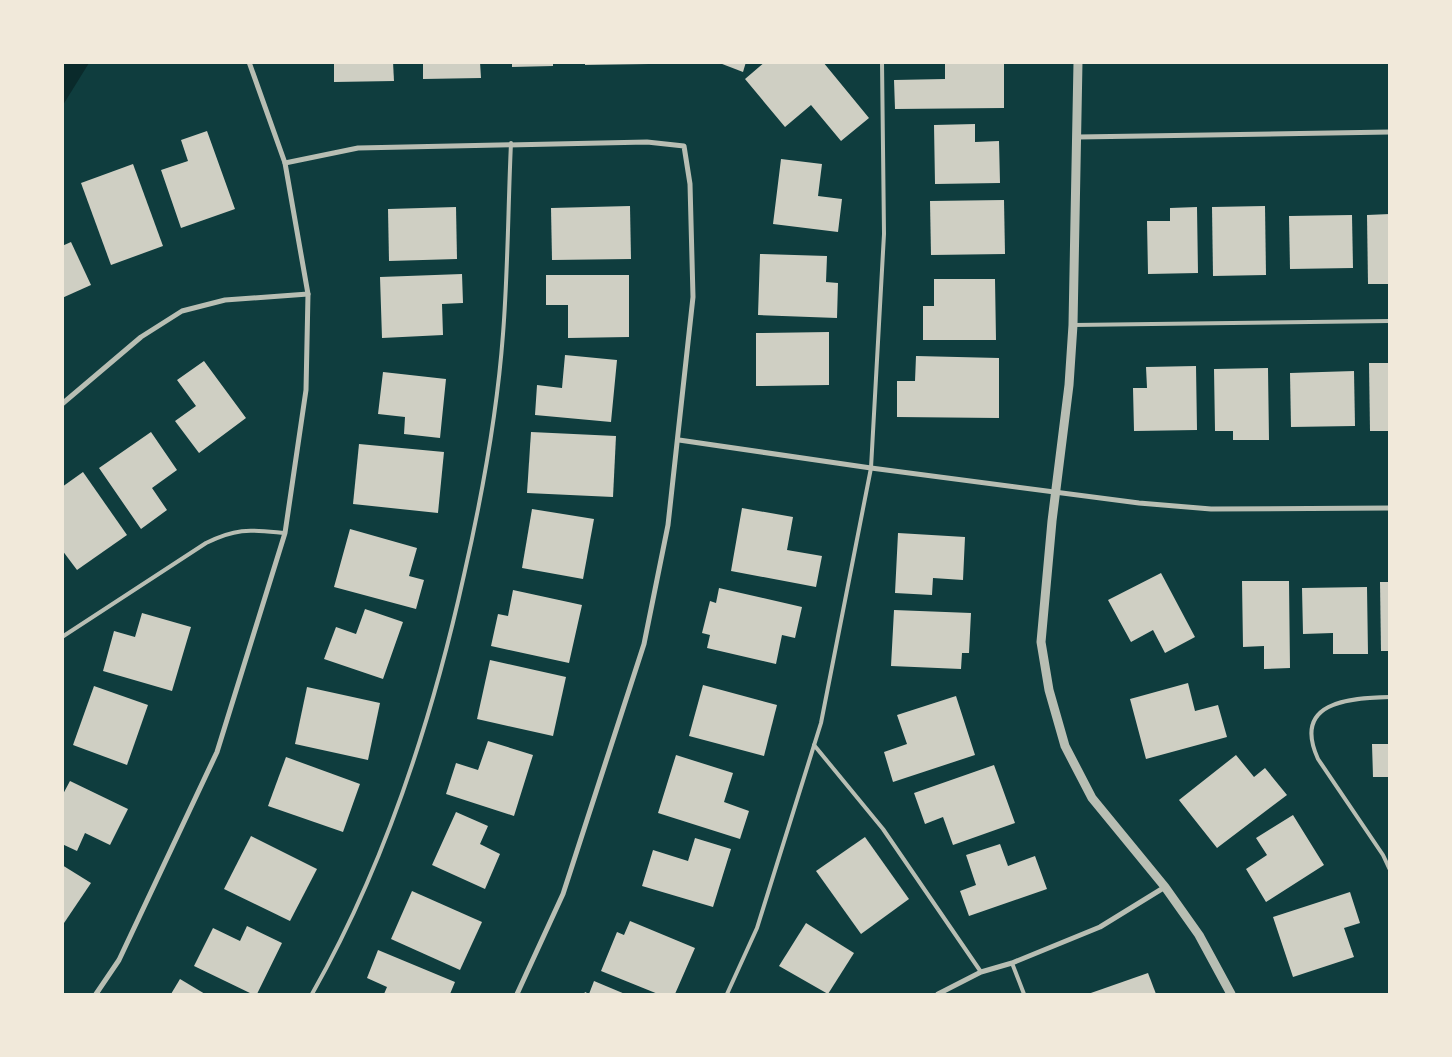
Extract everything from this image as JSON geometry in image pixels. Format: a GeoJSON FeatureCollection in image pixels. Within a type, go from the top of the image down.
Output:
{"type":"FeatureCollection","features":[{"type":"Feature","properties":{"kind":"street"},"geometry":{"type":"LineString","coordinates":[[96,994],[119,960],[217,752],[285,533],[306,390],[308,294],[285,163],[249,62]]}},
{"type":"Feature","properties":{"kind":"street"},"geometry":{"type":"LineString","coordinates":[[1078,62],[1073,325],[1069,385],[1055,491],[1041,642],[1049,690],[1065,746],[1092,798],[1165,887],[1199,935],[1231,994]]}},
{"type":"Feature","properties":{"kind":"street"},"geometry":{"type":"LineString","coordinates":[[1078,137],[1390,132]]}},
{"type":"Feature","properties":{"kind":"street"},"geometry":{"type":"LineString","coordinates":[[285,163],[358,148],[647,142],[684,146],[690,184],[693,297],[679,440],[668,525],[644,644],[563,894],[517,994]]}},
{"type":"Feature","properties":{"kind":"street"},"geometry":{"type":"LineString","coordinates":[[62,404],[141,337],[182,311],[225,300],[308,294]]}},
{"type":"Feature","properties":{"kind":"street"},"geometry":{"type":"LineString","coordinates":[[679,440],[871,468],[1139,503],[1211,509],[1390,508]]}},
{"type":"Feature","properties":{"kind":"street"},"geometry":{"type":"LineString","coordinates":[[938,994],[981,972],[1012,962],[1100,927],[1165,887]]}},
{"type":"Feature","properties":{"kind":"lane"},"geometry":{"type":"LineString","coordinates":[[727,994],[758,928],[822,723],[871,468],[884,234],[882,62]]}},
{"type":"Feature","properties":{"kind":"lane"},"geometry":{"type":"LineString","coordinates":[[312,994],[335,954],[406,790],[448,647],[484,486],[500,363],[503,335],[511,144]]}},
{"type":"Feature","properties":{"kind":"lane"},"geometry":{"type":"LineString","coordinates":[[1073,325],[1390,321]]}},
{"type":"Feature","properties":{"kind":"lane"},"geometry":{"type":"LineString","coordinates":[[62,637],[206,543],[225,534],[240,530],[285,533]]}},
{"type":"Feature","properties":{"kind":"lane"},"geometry":{"type":"LineString","coordinates":[[1390,697],[1342,701],[1321,710],[1311,726],[1310,743],[1318,759],[1383,855],[1390,870]]}},
{"type":"Feature","properties":{"kind":"lane"},"geometry":{"type":"LineString","coordinates":[[814,746],[883,829],[981,972]]}},
{"type":"Feature","properties":{"kind":"lane"},"geometry":{"type":"LineString","coordinates":[[1012,962],[1024,994]]}},
{"type":"Feature","properties":{"kind":"water"},"geometry":{"type":"Polygon","coordinates":[[[62,63],[89,63],[63,105],[62,63]]]}},
{"type":"Feature","properties":{"kind":"building"},"geometry":{"type":"Polygon","coordinates":[[[334,62],[393,62],[394,81],[334,82],[334,62]]]}},
{"type":"Feature","properties":{"kind":"building"},"geometry":{"type":"Polygon","coordinates":[[[423,62],[480,62],[481,78],[423,79],[423,62]]]}},
{"type":"Feature","properties":{"kind":"building"},"geometry":{"type":"Polygon","coordinates":[[[512,62],[553,62],[553,66],[512,67],[512,62]]]}},
{"type":"Feature","properties":{"kind":"building"},"geometry":{"type":"Polygon","coordinates":[[[585,62],[649,62],[649,64],[585,65],[585,62]]]}},
{"type":"Feature","properties":{"kind":"building"},"geometry":{"type":"Polygon","coordinates":[[[717,62],[746,62],[743,72],[717,62]]]}},
{"type":"Feature","properties":{"kind":"building"},"geometry":{"type":"Polygon","coordinates":[[[765,62],[823,62],[869,118],[841,141],[811,105],[785,127],[745,79],[765,62]]]}},
{"type":"Feature","properties":{"kind":"building"},"geometry":{"type":"Polygon","coordinates":[[[945,62],[1004,62],[1004,108],[895,109],[894,80],[945,79],[945,62]]]}},
{"type":"Feature","properties":{"kind":"building"},"geometry":{"type":"Polygon","coordinates":[[[975,124],[975,142],[999,141],[1000,183],[935,184],[934,125],[975,124]]]}},
{"type":"Feature","properties":{"kind":"building"},"geometry":{"type":"Polygon","coordinates":[[[207,131],[235,209],[181,228],[161,170],[188,161],[181,140],[207,131]]]}},
{"type":"Feature","properties":{"kind":"building"},"geometry":{"type":"Polygon","coordinates":[[[781,159],[822,164],[818,196],[842,199],[838,232],[773,224],[781,159]]]}},
{"type":"Feature","properties":{"kind":"building"},"geometry":{"type":"Polygon","coordinates":[[[133,164],[163,246],[111,265],[81,183],[133,164]]]}},
{"type":"Feature","properties":{"kind":"building"},"geometry":{"type":"Polygon","coordinates":[[[1004,200],[1005,254],[931,255],[930,201],[1004,200]]]}},
{"type":"Feature","properties":{"kind":"building"},"geometry":{"type":"Polygon","coordinates":[[[630,206],[631,259],[552,260],[551,208],[630,206]]]}},
{"type":"Feature","properties":{"kind":"building"},"geometry":{"type":"Polygon","coordinates":[[[1265,206],[1266,275],[1213,276],[1212,207],[1265,206]]]}},
{"type":"Feature","properties":{"kind":"building"},"geometry":{"type":"Polygon","coordinates":[[[456,207],[457,259],[389,261],[388,209],[456,207]]]}},
{"type":"Feature","properties":{"kind":"building"},"geometry":{"type":"Polygon","coordinates":[[[1197,207],[1198,273],[1148,274],[1147,221],[1170,221],[1170,208],[1197,207]]]}},
{"type":"Feature","properties":{"kind":"building"},"geometry":{"type":"Polygon","coordinates":[[[1390,214],[1390,284],[1368,284],[1367,215],[1390,214]]]}},
{"type":"Feature","properties":{"kind":"building"},"geometry":{"type":"Polygon","coordinates":[[[1352,215],[1353,268],[1290,269],[1289,216],[1352,215]]]}},
{"type":"Feature","properties":{"kind":"building"},"geometry":{"type":"Polygon","coordinates":[[[71,242],[91,285],[62,298],[62,246],[71,242]]]}},
{"type":"Feature","properties":{"kind":"building"},"geometry":{"type":"Polygon","coordinates":[[[760,254],[827,256],[826,282],[838,283],[837,318],[758,315],[760,254]]]}},
{"type":"Feature","properties":{"kind":"building"},"geometry":{"type":"Polygon","coordinates":[[[462,274],[463,303],[442,304],[443,335],[382,338],[380,277],[462,274]]]}},
{"type":"Feature","properties":{"kind":"building"},"geometry":{"type":"Polygon","coordinates":[[[546,275],[629,275],[629,337],[568,338],[568,305],[546,305],[546,275]]]}},
{"type":"Feature","properties":{"kind":"building"},"geometry":{"type":"Polygon","coordinates":[[[934,279],[995,279],[996,340],[923,340],[923,306],[934,306],[934,279]]]}},
{"type":"Feature","properties":{"kind":"building"},"geometry":{"type":"Polygon","coordinates":[[[829,332],[829,385],[756,386],[756,333],[829,332]]]}},
{"type":"Feature","properties":{"kind":"building"},"geometry":{"type":"Polygon","coordinates":[[[565,355],[617,360],[611,422],[535,415],[537,385],[562,388],[565,355]]]}},
{"type":"Feature","properties":{"kind":"building"},"geometry":{"type":"Polygon","coordinates":[[[916,356],[999,358],[999,418],[897,417],[897,381],[915,381],[916,356]]]}},
{"type":"Feature","properties":{"kind":"building"},"geometry":{"type":"Polygon","coordinates":[[[204,361],[246,418],[199,453],[175,421],[196,406],[177,380],[204,361]]]}},
{"type":"Feature","properties":{"kind":"building"},"geometry":{"type":"Polygon","coordinates":[[[1369,363],[1390,363],[1390,431],[1370,431],[1369,363]]]}},
{"type":"Feature","properties":{"kind":"building"},"geometry":{"type":"Polygon","coordinates":[[[1196,366],[1197,430],[1134,431],[1133,388],[1147,388],[1146,367],[1196,366]]]}},
{"type":"Feature","properties":{"kind":"building"},"geometry":{"type":"Polygon","coordinates":[[[1268,368],[1269,440],[1233,440],[1233,431],[1215,431],[1214,369],[1268,368]]]}},
{"type":"Feature","properties":{"kind":"building"},"geometry":{"type":"Polygon","coordinates":[[[1354,371],[1355,426],[1291,427],[1290,373],[1354,371]]]}},
{"type":"Feature","properties":{"kind":"building"},"geometry":{"type":"Polygon","coordinates":[[[383,372],[446,379],[440,438],[404,434],[405,417],[378,414],[383,372]]]}},
{"type":"Feature","properties":{"kind":"building"},"geometry":{"type":"Polygon","coordinates":[[[151,432],[177,470],[152,488],[167,510],[141,529],[99,468],[151,432]]]}},
{"type":"Feature","properties":{"kind":"building"},"geometry":{"type":"Polygon","coordinates":[[[531,432],[616,436],[613,497],[527,493],[531,432]]]}},
{"type":"Feature","properties":{"kind":"building"},"geometry":{"type":"Polygon","coordinates":[[[359,444],[444,452],[438,513],[353,504],[359,444]]]}},
{"type":"Feature","properties":{"kind":"building"},"geometry":{"type":"Polygon","coordinates":[[[83,472],[127,535],[77,570],[62,550],[62,487],[83,472]]]}},
{"type":"Feature","properties":{"kind":"building"},"geometry":{"type":"Polygon","coordinates":[[[742,508],[793,517],[787,550],[822,556],[816,587],[731,571],[742,508]]]}},
{"type":"Feature","properties":{"kind":"building"},"geometry":{"type":"Polygon","coordinates":[[[532,509],[594,519],[583,579],[522,568],[532,509]]]}},
{"type":"Feature","properties":{"kind":"building"},"geometry":{"type":"Polygon","coordinates":[[[350,529],[417,548],[409,576],[424,580],[416,609],[334,587],[350,529]]]}},
{"type":"Feature","properties":{"kind":"building"},"geometry":{"type":"Polygon","coordinates":[[[898,533],[965,537],[963,580],[933,578],[932,595],[895,593],[898,533]]]}},
{"type":"Feature","properties":{"kind":"building"},"geometry":{"type":"Polygon","coordinates":[[[1161,573],[1195,637],[1165,653],[1153,630],[1131,642],[1108,600],[1161,573]]]}},
{"type":"Feature","properties":{"kind":"building"},"geometry":{"type":"Polygon","coordinates":[[[1242,581],[1289,581],[1290,668],[1264,669],[1264,646],[1243,647],[1242,581]]]}},
{"type":"Feature","properties":{"kind":"building"},"geometry":{"type":"Polygon","coordinates":[[[1380,582],[1390,582],[1390,651],[1381,651],[1380,582]]]}},
{"type":"Feature","properties":{"kind":"building"},"geometry":{"type":"Polygon","coordinates":[[[1367,587],[1368,654],[1333,654],[1333,633],[1303,634],[1302,588],[1367,587]]]}},
{"type":"Feature","properties":{"kind":"building"},"geometry":{"type":"Polygon","coordinates":[[[719,588],[802,607],[795,638],[782,635],[776,664],[707,648],[710,635],[702,633],[710,601],[716,603],[719,588]]]}},
{"type":"Feature","properties":{"kind":"building"},"geometry":{"type":"Polygon","coordinates":[[[513,590],[582,605],[569,663],[491,646],[498,614],[508,616],[513,590]]]}},
{"type":"Feature","properties":{"kind":"building"},"geometry":{"type":"Polygon","coordinates":[[[365,609],[403,622],[383,679],[324,659],[336,627],[356,634],[365,609]]]}},
{"type":"Feature","properties":{"kind":"building"},"geometry":{"type":"Polygon","coordinates":[[[894,610],[971,613],[969,653],[962,653],[961,669],[891,666],[894,610]]]}},
{"type":"Feature","properties":{"kind":"building"},"geometry":{"type":"Polygon","coordinates":[[[142,613],[191,627],[172,691],[103,671],[114,631],[135,637],[142,613]]]}},
{"type":"Feature","properties":{"kind":"building"},"geometry":{"type":"Polygon","coordinates":[[[490,660],[566,677],[553,736],[477,719],[490,660]]]}},
{"type":"Feature","properties":{"kind":"building"},"geometry":{"type":"Polygon","coordinates":[[[1188,683],[1195,711],[1218,705],[1227,737],[1146,759],[1130,699],[1188,683]]]}},
{"type":"Feature","properties":{"kind":"building"},"geometry":{"type":"Polygon","coordinates":[[[703,685],[777,705],[764,756],[689,736],[703,685]]]}},
{"type":"Feature","properties":{"kind":"building"},"geometry":{"type":"Polygon","coordinates":[[[94,686],[148,705],[127,765],[73,745],[94,686]]]}},
{"type":"Feature","properties":{"kind":"building"},"geometry":{"type":"Polygon","coordinates":[[[307,687],[380,703],[368,760],[295,744],[307,687]]]}},
{"type":"Feature","properties":{"kind":"building"},"geometry":{"type":"Polygon","coordinates":[[[956,696],[975,755],[893,782],[884,752],[907,744],[897,715],[956,696]]]}},
{"type":"Feature","properties":{"kind":"building"},"geometry":{"type":"Polygon","coordinates":[[[488,741],[533,755],[514,816],[446,794],[456,763],[478,770],[488,741]]]}},
{"type":"Feature","properties":{"kind":"building"},"geometry":{"type":"Polygon","coordinates":[[[1372,744],[1390,744],[1390,777],[1373,777],[1372,744]]]}},
{"type":"Feature","properties":{"kind":"building"},"geometry":{"type":"Polygon","coordinates":[[[676,755],[733,773],[724,802],[749,811],[740,839],[658,813],[676,755]]]}},
{"type":"Feature","properties":{"kind":"building"},"geometry":{"type":"Polygon","coordinates":[[[1236,755],[1254,777],[1265,768],[1287,795],[1217,848],[1179,800],[1236,755]]]}},
{"type":"Feature","properties":{"kind":"building"},"geometry":{"type":"Polygon","coordinates":[[[286,757],[360,784],[343,832],[268,806],[286,757]]]}},
{"type":"Feature","properties":{"kind":"building"},"geometry":{"type":"Polygon","coordinates":[[[994,765],[1015,823],[953,845],[943,817],[925,824],[914,793],[994,765]]]}},
{"type":"Feature","properties":{"kind":"building"},"geometry":{"type":"Polygon","coordinates":[[[70,781],[128,809],[110,845],[85,833],[77,851],[62,844],[62,796],[70,781]]]}},
{"type":"Feature","properties":{"kind":"building"},"geometry":{"type":"Polygon","coordinates":[[[456,812],[488,826],[480,844],[500,854],[485,889],[432,865],[456,812]]]}},
{"type":"Feature","properties":{"kind":"building"},"geometry":{"type":"Polygon","coordinates":[[[1293,815],[1324,865],[1266,902],[1246,869],[1267,855],[1256,838],[1293,815]]]}},
{"type":"Feature","properties":{"kind":"building"},"geometry":{"type":"Polygon","coordinates":[[[251,836],[317,869],[290,921],[224,889],[251,836]]]}},
{"type":"Feature","properties":{"kind":"building"},"geometry":{"type":"Polygon","coordinates":[[[865,837],[909,899],[861,934],[816,871],[865,837]]]}},
{"type":"Feature","properties":{"kind":"building"},"geometry":{"type":"Polygon","coordinates":[[[695,838],[731,849],[713,907],[642,886],[653,850],[688,861],[695,838]]]}},
{"type":"Feature","properties":{"kind":"building"},"geometry":{"type":"Polygon","coordinates":[[[1000,844],[1008,866],[1035,856],[1047,889],[969,916],[960,891],[976,885],[966,855],[1000,844]]]}},
{"type":"Feature","properties":{"kind":"building"},"geometry":{"type":"Polygon","coordinates":[[[62,865],[91,883],[62,926],[62,865]]]}},
{"type":"Feature","properties":{"kind":"building"},"geometry":{"type":"Polygon","coordinates":[[[412,891],[482,922],[460,970],[391,939],[412,891]]]}},
{"type":"Feature","properties":{"kind":"building"},"geometry":{"type":"Polygon","coordinates":[[[1350,892],[1360,923],[1344,928],[1354,957],[1293,977],[1273,917],[1350,892]]]}},
{"type":"Feature","properties":{"kind":"building"},"geometry":{"type":"Polygon","coordinates":[[[630,921],[695,948],[675,994],[658,994],[601,971],[617,932],[624,935],[630,921]]]}},
{"type":"Feature","properties":{"kind":"building"},"geometry":{"type":"Polygon","coordinates":[[[806,923],[854,953],[828,994],[779,966],[806,923]]]}},
{"type":"Feature","properties":{"kind":"building"},"geometry":{"type":"Polygon","coordinates":[[[247,926],[282,943],[257,994],[252,994],[194,966],[213,928],[240,941],[247,926]]]}},
{"type":"Feature","properties":{"kind":"building"},"geometry":{"type":"Polygon","coordinates":[[[378,950],[455,982],[450,994],[384,994],[387,987],[367,978],[378,950]]]}},
{"type":"Feature","properties":{"kind":"building"},"geometry":{"type":"Polygon","coordinates":[[[1148,973],[1156,994],[1088,994],[1148,973]]]}},
{"type":"Feature","properties":{"kind":"building"},"geometry":{"type":"Polygon","coordinates":[[[180,979],[205,994],[171,994],[180,979]]]}},
{"type":"Feature","properties":{"kind":"building"},"geometry":{"type":"Polygon","coordinates":[[[594,981],[625,994],[589,994],[594,981]]]}}]}
